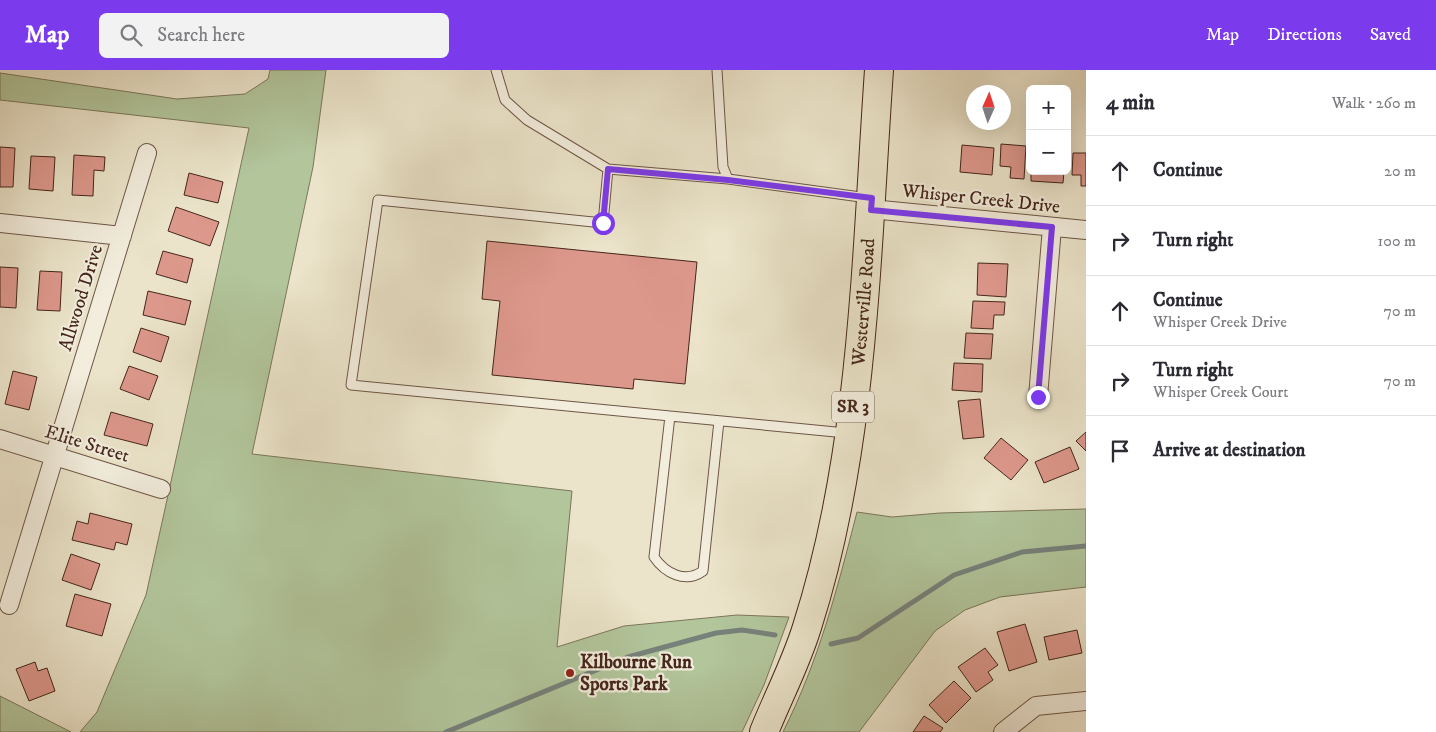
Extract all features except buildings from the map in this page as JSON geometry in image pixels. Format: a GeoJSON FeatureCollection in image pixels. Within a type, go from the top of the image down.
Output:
{"type":"FeatureCollection","features":[{"type":"Feature","properties":{"kind":"main road","name":"Westerville Road"},"geometry":{"type":"LineString","coordinates":[[764,732],[807,628],[833,528],[857,375],[872,204],[879,70]]}},
{"type":"Feature","properties":{"kind":"street","name":"Allwood Drive"},"geometry":{"type":"LineString","coordinates":[[9,605],[148,153]]}},
{"type":"Feature","properties":{"kind":"street","name":"Whisper Creek Drive"},"geometry":{"type":"LineString","coordinates":[[872,204],[1086,230]]}},
{"type":"Feature","properties":{"kind":"street"},"geometry":{"type":"LineString","coordinates":[[0,223],[122,236]]}},
{"type":"Feature","properties":{"kind":"street"},"geometry":{"type":"LineString","coordinates":[[1038,397],[1052,227]]}},
{"type":"Feature","properties":{"kind":"street","name":"Elite Street"},"geometry":{"type":"LineString","coordinates":[[0,440],[161,489]]}},
{"type":"Feature","properties":{"kind":"street"},"geometry":{"type":"LineString","coordinates":[[1003,732],[1036,706],[1086,701]]}},
{"type":"Feature","properties":{"kind":"lane"},"geometry":{"type":"LineString","coordinates":[[496,70],[505,100],[522,115],[608,169],[728,180],[872,204]]}},
{"type":"Feature","properties":{"kind":"lane"},"geometry":{"type":"LineString","coordinates":[[718,70],[723,167],[728,180]]}},
{"type":"Feature","properties":{"kind":"lane"},"geometry":{"type":"LineString","coordinates":[[608,169],[603,223],[378,200],[351,385],[848,434]]}},
{"type":"Feature","properties":{"kind":"lane"},"geometry":{"type":"LineString","coordinates":[[670,416],[654,556],[662,569],[677,575],[696,576],[703,571],[720,421]]}},
{"type":"Feature","properties":{"kind":"green space"},"geometry":{"type":"Polygon","coordinates":[[[270,70],[326,70],[313,167],[252,454],[572,491],[557,647],[624,626],[737,615],[789,617],[764,685],[742,732],[80,732],[97,712],[146,595],[249,128],[0,100],[0,73],[177,99],[245,94],[268,79],[270,70]]]}},
{"type":"Feature","properties":{"kind":"green space"},"geometry":{"type":"Polygon","coordinates":[[[1086,509],[1086,587],[1000,597],[965,610],[935,631],[859,732],[783,732],[796,705],[817,651],[857,512],[892,517],[940,513],[1086,509]]]}},
{"type":"Feature","properties":{"kind":"green space"},"geometry":{"type":"Polygon","coordinates":[[[0,696],[71,732],[0,732],[0,696]]]}},
{"type":"Feature","properties":{"kind":"waterway"},"geometry":{"type":"LineString","coordinates":[[831,644],[858,638],[954,575],[1022,552],[1086,546]]}},
{"type":"Feature","properties":{"kind":"waterway"},"geometry":{"type":"LineString","coordinates":[[446,732],[628,657],[716,633],[742,630],[775,635]]}},
{"type":"Feature","properties":{"kind":"place","name":"Kilbourne Run Sports Park"},"geometry":{"type":"Point","coordinates":[570,673]}},
{"type":"Feature","properties":{"kind":"route"},"geometry":{"type":"LineString","coordinates":[[603,223],[608,169],[728,180],[872,198],[871,210],[1052,227],[1038,397]]}}]}
